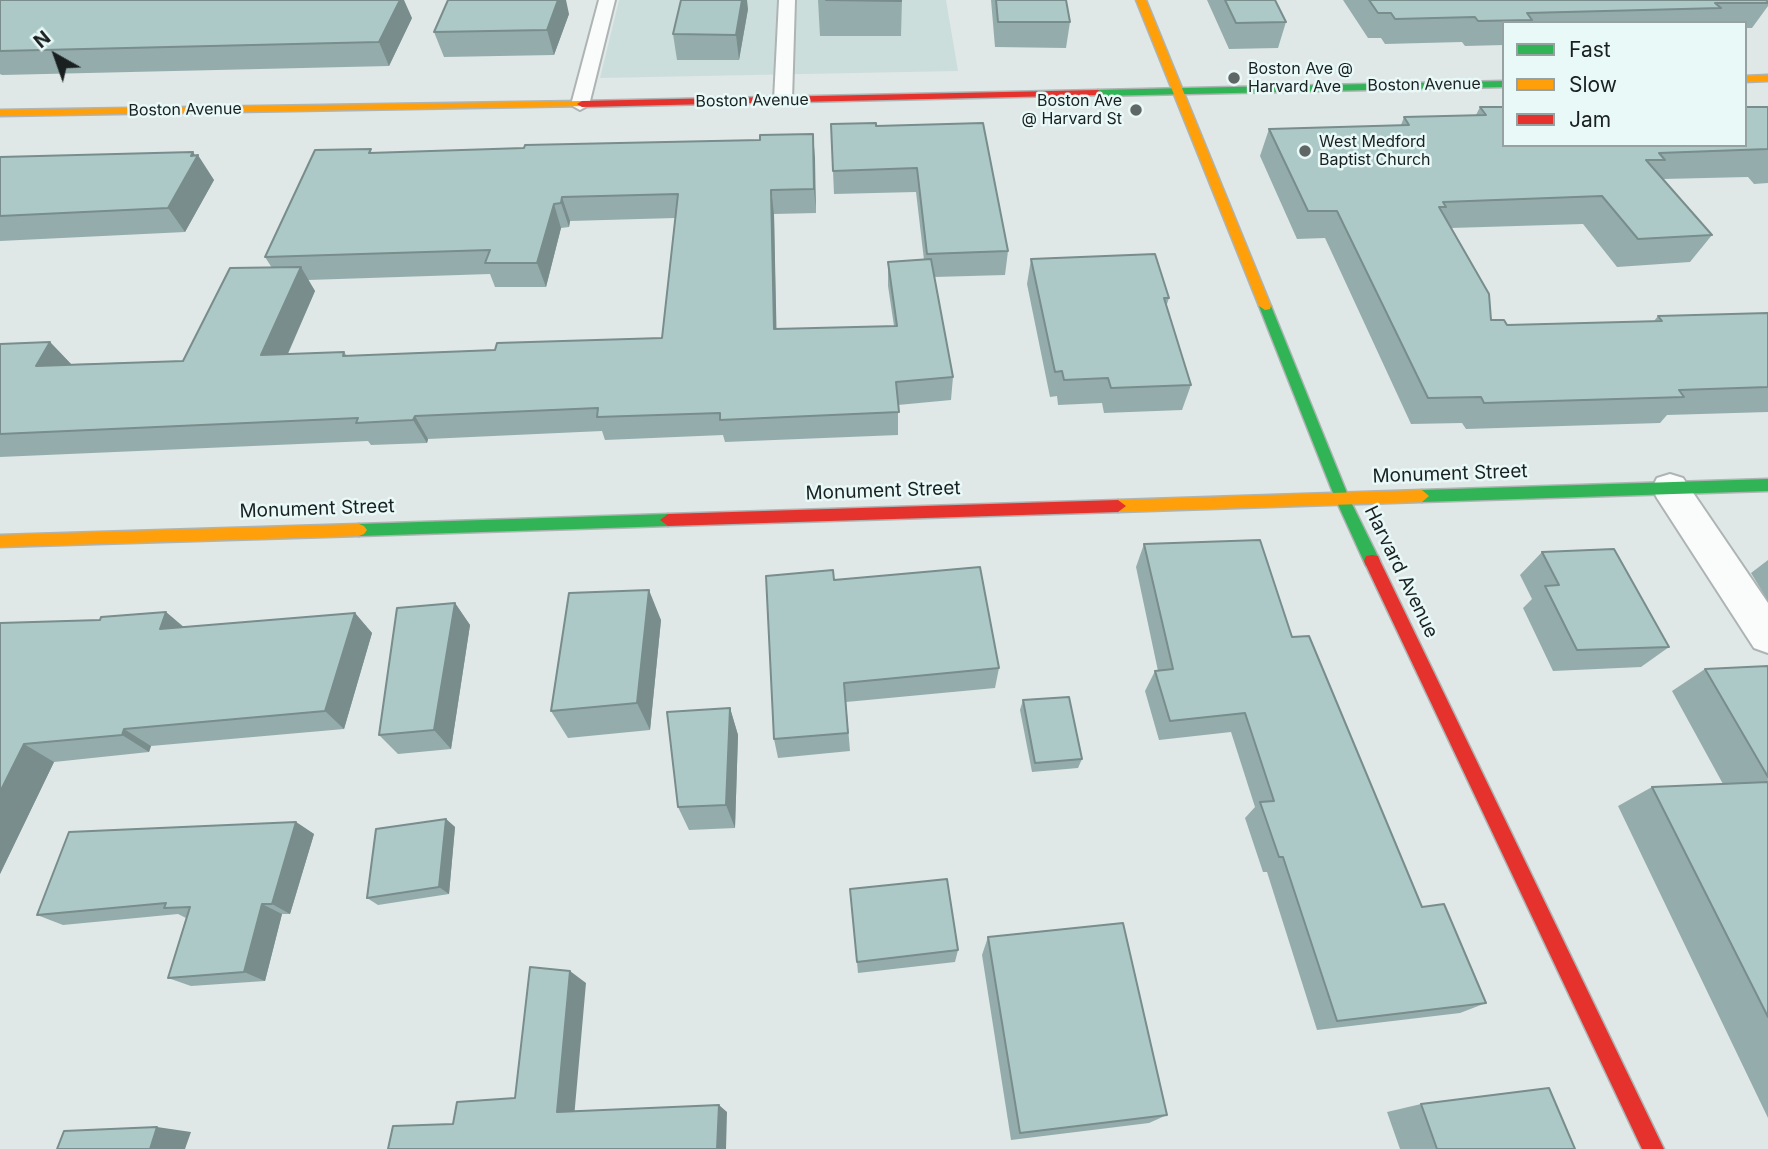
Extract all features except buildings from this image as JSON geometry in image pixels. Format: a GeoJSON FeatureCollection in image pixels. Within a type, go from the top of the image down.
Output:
{"type":"FeatureCollection","features":[{"type":"Feature","properties":{"kind":"street","name":"Harvard Avenue"},"geometry":{"type":"LineString","coordinates":[[1141,0],[1342,498],[1653,1149]]}},
{"type":"Feature","properties":{"kind":"street"},"geometry":{"type":"LineString","coordinates":[[1747,79],[1768,78]]}},
{"type":"Feature","properties":{"kind":"street","name":"Boston Avenue"},"geometry":{"type":"LineString","coordinates":[[0,113],[580,104],[1502,84]]}},
{"type":"Feature","properties":{"kind":"street","name":"Monument Street"},"geometry":{"type":"LineString","coordinates":[[0,541],[1768,485]]}},
{"type":"Feature","properties":{"kind":"street"},"geometry":{"type":"LineString","coordinates":[[1670,488],[1768,636]]}},
{"type":"Feature","properties":{"kind":"lane"},"geometry":{"type":"LineString","coordinates":[[580,104],[607,0]]}},
{"type":"Feature","properties":{"kind":"lane"},"geometry":{"type":"LineString","coordinates":[[783,100],[788,0]]}},
{"type":"Feature","properties":{"kind":"shaded area"},"geometry":{"type":"Polygon","coordinates":[[[619,0],[946,0],[958,71],[600,78],[619,0]]]}},
{"type":"Feature","properties":{"kind":"traffic: fast"},"geometry":{"type":"LineString","coordinates":[[1098,93],[1502,84]]}},
{"type":"Feature","properties":{"kind":"traffic: fast"},"geometry":{"type":"LineString","coordinates":[[1265,306],[1342,498],[1372,561]]}},
{"type":"Feature","properties":{"kind":"traffic: fast"},"geometry":{"type":"LineString","coordinates":[[1422,496],[1768,485]]}},
{"type":"Feature","properties":{"kind":"traffic: fast"},"geometry":{"type":"LineString","coordinates":[[359,530],[668,520]]}},
{"type":"Feature","properties":{"kind":"traffic: slow"},"geometry":{"type":"LineString","coordinates":[[1141,0],[1265,306]]}},
{"type":"Feature","properties":{"kind":"traffic: slow"},"geometry":{"type":"LineString","coordinates":[[1747,79],[1768,78]]}},
{"type":"Feature","properties":{"kind":"traffic: slow"},"geometry":{"type":"LineString","coordinates":[[0,113],[582,104]]}},
{"type":"Feature","properties":{"kind":"traffic: slow"},"geometry":{"type":"LineString","coordinates":[[1118,506],[1422,496]]}},
{"type":"Feature","properties":{"kind":"traffic: slow"},"geometry":{"type":"LineString","coordinates":[[0,541],[359,530]]}},
{"type":"Feature","properties":{"kind":"traffic: jam"},"geometry":{"type":"LineString","coordinates":[[582,104],[1098,93]]}},
{"type":"Feature","properties":{"kind":"traffic: jam"},"geometry":{"type":"LineString","coordinates":[[668,520],[1118,506]]}},
{"type":"Feature","properties":{"kind":"traffic: jam"},"geometry":{"type":"LineString","coordinates":[[1372,561],[1653,1149]]}},
{"type":"Feature","properties":{"kind":"place","name":"Boston Ave @ Harvard Ave"},"geometry":{"type":"Point","coordinates":[1234,78]}},
{"type":"Feature","properties":{"kind":"place","name":"Boston Ave @ Harvard St"},"geometry":{"type":"Point","coordinates":[1136,110]}},
{"type":"Feature","properties":{"kind":"place","name":"West Medford Baptist Church"},"geometry":{"type":"Point","coordinates":[1305,151]}}]}
